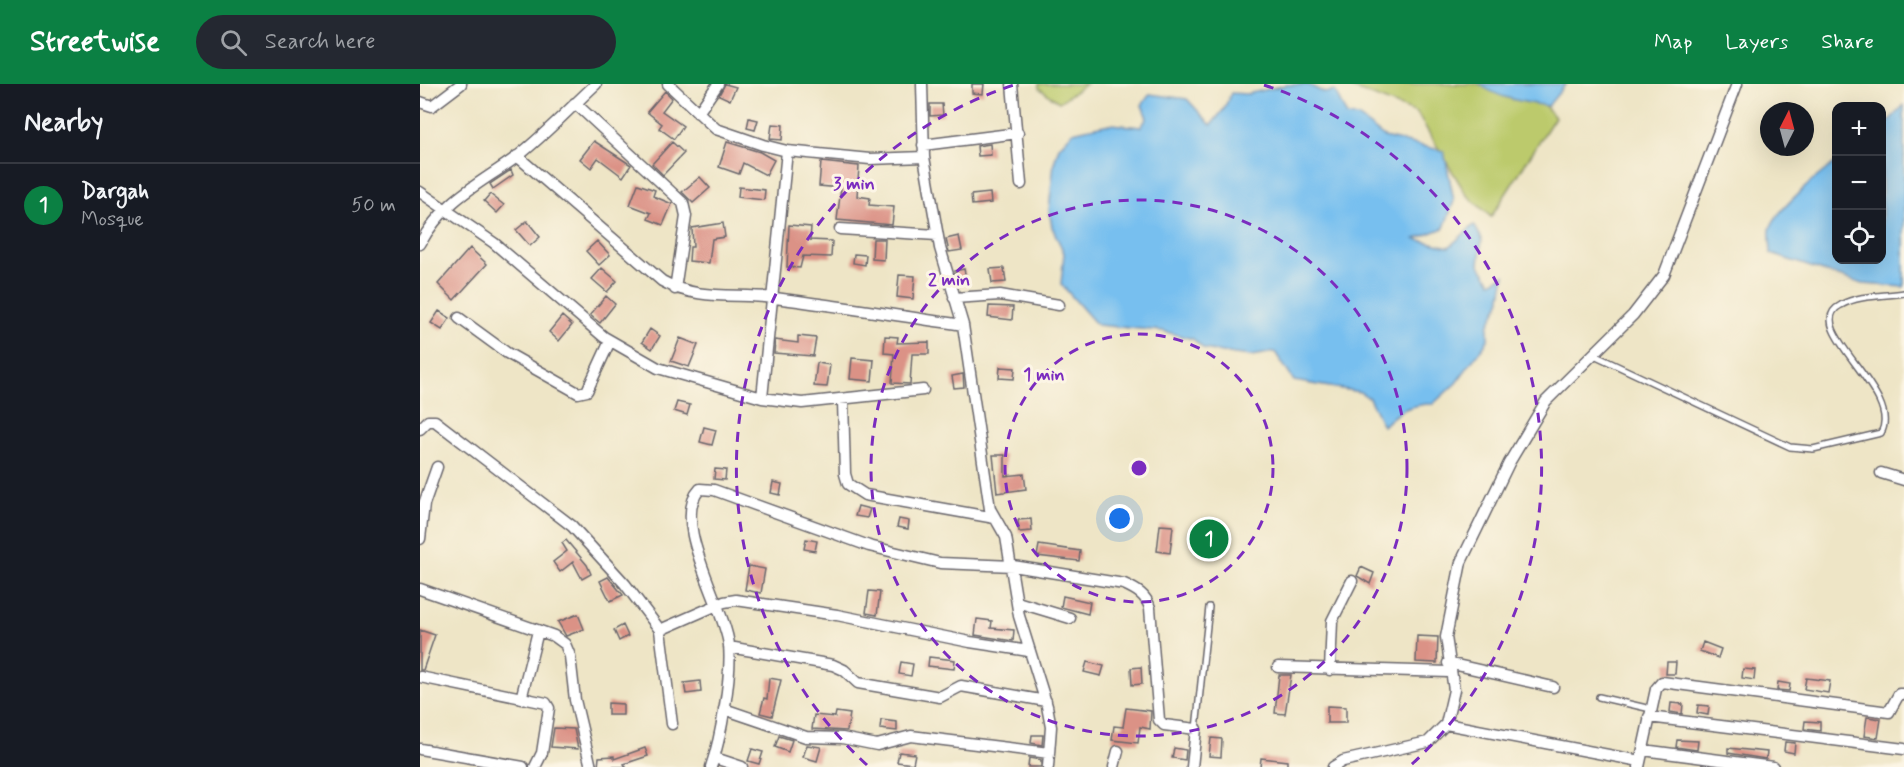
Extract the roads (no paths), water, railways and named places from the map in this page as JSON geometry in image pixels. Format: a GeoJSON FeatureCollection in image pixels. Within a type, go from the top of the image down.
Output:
{"type":"FeatureCollection","features":[{"type":"Feature","properties":{"kind":"street"},"geometry":{"type":"LineString","coordinates":[[420,102],[432,106],[461,84]]}},
{"type":"Feature","properties":{"kind":"street"},"geometry":{"type":"LineString","coordinates":[[420,244],[446,208],[465,189],[517,156],[596,84]]}},
{"type":"Feature","properties":{"kind":"street"},"geometry":{"type":"LineString","coordinates":[[668,84],[716,129],[787,151],[870,159],[1018,133]]}},
{"type":"Feature","properties":{"kind":"street"},"geometry":{"type":"LineString","coordinates":[[698,113],[718,84]]}},
{"type":"Feature","properties":{"kind":"street"},"geometry":{"type":"LineString","coordinates":[[922,84],[924,151],[937,235],[963,325],[990,509],[1006,537],[1017,602],[1052,727],[1048,767]]}},
{"type":"Feature","properties":{"kind":"street"},"geometry":{"type":"LineString","coordinates":[[1012,84],[1021,184]]}},
{"type":"Feature","properties":{"kind":"street"},"geometry":{"type":"LineString","coordinates":[[1333,767],[1343,760],[1428,742],[1446,724],[1454,690],[1448,667],[1446,637],[1461,562],[1509,463],[1546,401],[1633,315],[1664,275],[1737,84]]}},
{"type":"Feature","properties":{"kind":"street"},"geometry":{"type":"LineString","coordinates":[[575,103],[683,203],[686,209],[686,227],[675,289]]}},
{"type":"Feature","properties":{"kind":"street"},"geometry":{"type":"LineString","coordinates":[[762,398],[787,151]]}},
{"type":"Feature","properties":{"kind":"street"},"geometry":{"type":"LineString","coordinates":[[517,156],[662,281],[675,289],[695,294],[772,297],[963,325]]}},
{"type":"Feature","properties":{"kind":"street"},"geometry":{"type":"LineString","coordinates":[[420,192],[494,243],[610,341],[658,368],[762,398],[802,403],[923,390]]}},
{"type":"Feature","properties":{"kind":"street"},"geometry":{"type":"LineString","coordinates":[[840,229],[937,235]]}},
{"type":"Feature","properties":{"kind":"street"},"geometry":{"type":"LineString","coordinates":[[954,298],[1000,295],[1059,304]]}},
{"type":"Feature","properties":{"kind":"street"},"geometry":{"type":"LineString","coordinates":[[459,318],[507,353],[578,393],[587,391],[610,341]]}},
{"type":"Feature","properties":{"kind":"street"},"geometry":{"type":"LineString","coordinates":[[843,400],[845,474],[848,484],[856,491],[887,500],[995,518]]}},
{"type":"Feature","properties":{"kind":"street"},"geometry":{"type":"LineString","coordinates":[[420,429],[428,421],[435,421],[572,526],[625,584],[660,630],[672,724]]}},
{"type":"Feature","properties":{"kind":"street"},"geometry":{"type":"LineString","coordinates":[[420,539],[424,504],[437,467]]}},
{"type":"Feature","properties":{"kind":"street"},"geometry":{"type":"LineString","coordinates":[[1881,473],[1903,476]]}},
{"type":"Feature","properties":{"kind":"street"},"geometry":{"type":"LineString","coordinates":[[742,767],[713,762],[724,709],[729,647],[725,625],[694,546],[694,495],[700,489],[714,490],[869,546],[940,563],[1012,566],[1124,584],[1144,596],[1150,608],[1159,720],[1164,725],[1196,729],[1192,767]]}},
{"type":"Feature","properties":{"kind":"street"},"geometry":{"type":"LineString","coordinates":[[1330,670],[1332,621],[1352,582]]}},
{"type":"Feature","properties":{"kind":"street"},"geometry":{"type":"LineString","coordinates":[[420,589],[561,640],[568,648],[576,704],[591,767]]}},
{"type":"Feature","properties":{"kind":"street"},"geometry":{"type":"LineString","coordinates":[[660,630],[717,605],[736,600],[826,613],[1029,651]]}},
{"type":"Feature","properties":{"kind":"street"},"geometry":{"type":"LineString","coordinates":[[1017,602],[1071,618]]}},
{"type":"Feature","properties":{"kind":"street"},"geometry":{"type":"LineString","coordinates":[[521,699],[538,631]]}},
{"type":"Feature","properties":{"kind":"street"},"geometry":{"type":"LineString","coordinates":[[729,647],[833,665],[844,670],[858,683],[940,697],[961,686],[1046,701]]}},
{"type":"Feature","properties":{"kind":"street"},"geometry":{"type":"LineString","coordinates":[[1278,667],[1330,670],[1448,667],[1553,687]]}},
{"type":"Feature","properties":{"kind":"street"},"geometry":{"type":"LineString","coordinates":[[420,677],[546,704],[549,708],[542,753],[535,767]]}},
{"type":"Feature","properties":{"kind":"street"},"geometry":{"type":"LineString","coordinates":[[1641,759],[1657,685],[1665,682],[1889,712],[1899,694],[1904,694]]}},
{"type":"Feature","properties":{"kind":"street"},"geometry":{"type":"LineString","coordinates":[[724,709],[806,737],[842,738],[877,745],[911,736],[1049,753]]}},
{"type":"Feature","properties":{"kind":"street"},"geometry":{"type":"LineString","coordinates":[[1650,713],[1904,749]]}},
{"type":"Feature","properties":{"kind":"street"},"geometry":{"type":"LineString","coordinates":[[1446,724],[1641,759],[1773,767]]}},
{"type":"Feature","properties":{"kind":"street"},"geometry":{"type":"LineString","coordinates":[[420,749],[523,767]]}},
{"type":"Feature","properties":{"kind":"street"},"geometry":{"type":"LineString","coordinates":[[1114,767],[1118,751]]}},
{"type":"Feature","properties":{"kind":"lane"},"geometry":{"type":"LineString","coordinates":[[1860,357],[1833,323],[1836,309],[1841,304],[1865,298],[1904,293]]}},
{"type":"Feature","properties":{"kind":"lane"},"geometry":{"type":"LineString","coordinates":[[1593,354],[1790,447],[1813,449],[1846,442],[1881,432],[1890,425]]}},
{"type":"Feature","properties":{"kind":"lane"},"geometry":{"type":"LineString","coordinates":[[1196,729],[1209,607]]}},
{"type":"Feature","properties":{"kind":"lane"},"geometry":{"type":"LineString","coordinates":[[1599,698],[1650,713]]}},
{"type":"Feature","properties":{"kind":"water"},"geometry":{"type":"Polygon","coordinates":[[[1479,84],[1566,84],[1548,106],[1503,96],[1479,84]]]}},
{"type":"Feature","properties":{"kind":"water"},"geometry":{"type":"Polygon","coordinates":[[[1286,85],[1309,85],[1324,93],[1335,91],[1347,116],[1358,117],[1384,137],[1444,151],[1454,201],[1444,228],[1415,239],[1449,247],[1474,225],[1482,239],[1479,264],[1491,282],[1505,275],[1500,302],[1488,326],[1488,340],[1456,383],[1433,404],[1405,409],[1383,426],[1369,398],[1360,392],[1294,381],[1275,352],[1251,356],[1234,354],[1204,349],[1193,339],[1163,331],[1097,325],[1061,284],[1064,253],[1052,227],[1049,210],[1054,163],[1059,147],[1073,132],[1110,124],[1141,127],[1147,118],[1142,105],[1150,94],[1187,99],[1211,125],[1224,109],[1231,93],[1247,94],[1286,85]]]}},
{"type":"Feature","properties":{"kind":"water"},"geometry":{"type":"Polygon","coordinates":[[[1904,105],[1904,287],[1863,284],[1771,254],[1770,230],[1779,213],[1798,193],[1832,165],[1832,264],[1886,264],[1886,124],[1904,105]]]}},
{"type":"Feature","properties":{"kind":"place","name":"Dargah"},"geometry":{"type":"Point","coordinates":[1209,539]}}]}
